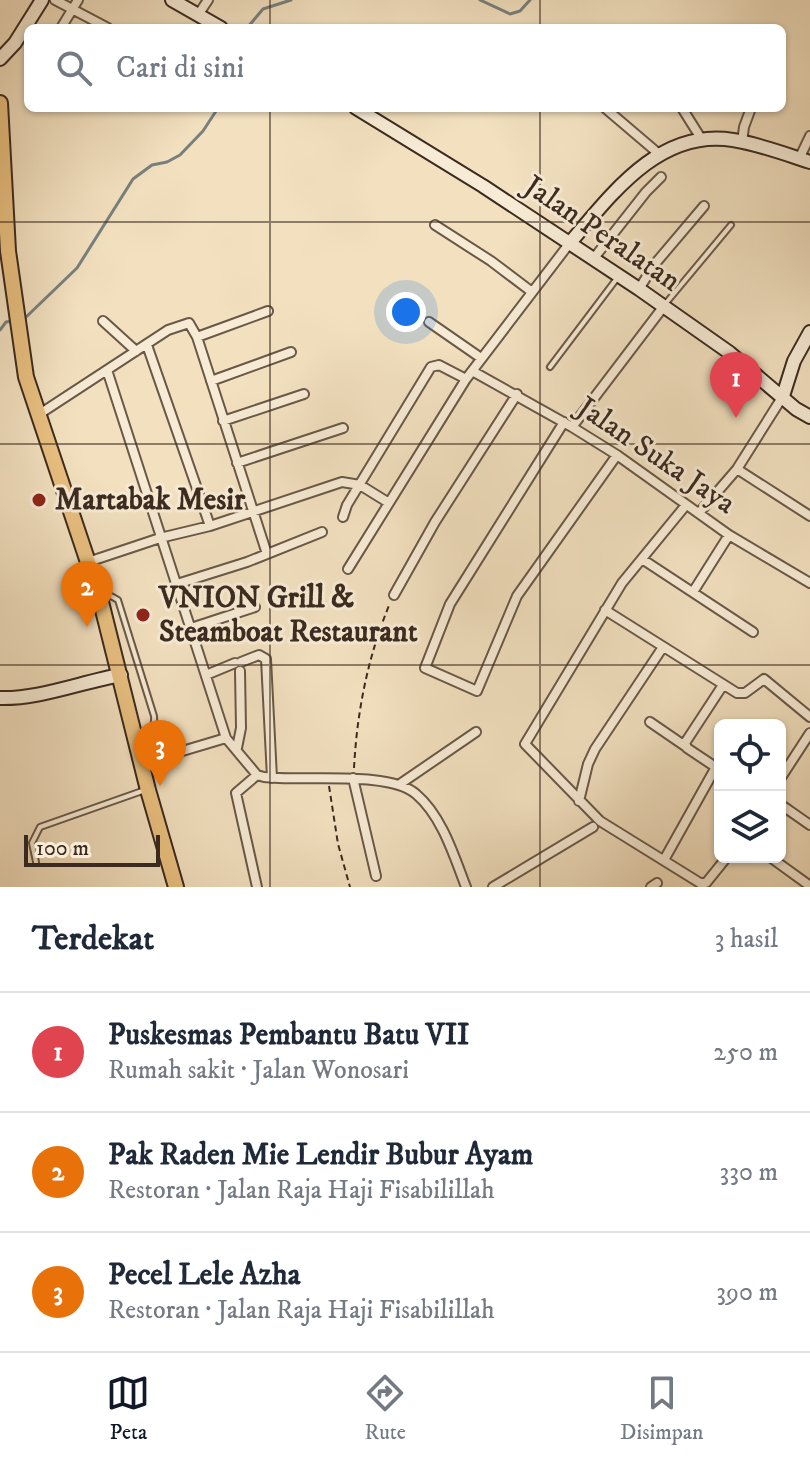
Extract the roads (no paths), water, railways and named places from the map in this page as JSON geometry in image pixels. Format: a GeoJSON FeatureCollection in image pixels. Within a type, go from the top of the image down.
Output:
{"type":"FeatureCollection","features":[{"type":"Feature","properties":{"kind":"main road"},"geometry":{"type":"LineString","coordinates":[[0,103],[3,219],[21,353],[37,416],[100,598],[148,790],[176,887]]}},
{"type":"Feature","properties":{"kind":"street"},"geometry":{"type":"LineString","coordinates":[[27,24],[42,0]]}},
{"type":"Feature","properties":{"kind":"street"},"geometry":{"type":"LineString","coordinates":[[55,0],[76,4],[103,24]]}},
{"type":"Feature","properties":{"kind":"street"},"geometry":{"type":"LineString","coordinates":[[172,0],[214,24]]}},
{"type":"Feature","properties":{"kind":"street"},"geometry":{"type":"LineString","coordinates":[[198,15],[208,0]]}},
{"type":"Feature","properties":{"kind":"street"},"geometry":{"type":"LineString","coordinates":[[64,24],[76,4]]}},
{"type":"Feature","properties":{"kind":"street"},"geometry":{"type":"LineString","coordinates":[[0,59],[24,29]]}},
{"type":"Feature","properties":{"kind":"street","name":"Jalan Peralatan"},"geometry":{"type":"LineString","coordinates":[[363,112],[620,275],[730,353],[796,409],[810,417]]}},
{"type":"Feature","properties":{"kind":"street"},"geometry":{"type":"LineString","coordinates":[[610,112],[659,154]]}},
{"type":"Feature","properties":{"kind":"street"},"geometry":{"type":"LineString","coordinates":[[684,112],[702,140]]}},
{"type":"Feature","properties":{"kind":"street"},"geometry":{"type":"LineString","coordinates":[[742,142],[750,112]]}},
{"type":"Feature","properties":{"kind":"street"},"geometry":{"type":"LineString","coordinates":[[348,569],[481,358],[569,244],[629,178],[659,154],[717,138],[805,160],[810,136]]}},
{"type":"Feature","properties":{"kind":"street"},"geometry":{"type":"LineString","coordinates":[[594,258],[661,177]]}},
{"type":"Feature","properties":{"kind":"street"},"geometry":{"type":"LineString","coordinates":[[639,289],[654,265],[704,206]]}},
{"type":"Feature","properties":{"kind":"street"},"geometry":{"type":"LineString","coordinates":[[435,225],[532,292]]}},
{"type":"Feature","properties":{"kind":"street"},"geometry":{"type":"LineString","coordinates":[[617,455],[517,596],[477,691],[425,668],[450,604],[568,424],[664,306]]}},
{"type":"Feature","properties":{"kind":"street"},"geometry":{"type":"LineString","coordinates":[[197,337],[268,311]]}},
{"type":"Feature","properties":{"kind":"street"},"geometry":{"type":"LineString","coordinates":[[103,321],[136,351]]}},
{"type":"Feature","properties":{"kind":"street"},"geometry":{"type":"LineString","coordinates":[[429,322],[481,358]]}},
{"type":"Feature","properties":{"kind":"street"},"geometry":{"type":"LineString","coordinates":[[37,416],[183,323],[192,325],[267,554]]}},
{"type":"Feature","properties":{"kind":"street"},"geometry":{"type":"LineString","coordinates":[[699,513],[737,469],[783,396],[794,361],[810,332]]}},
{"type":"Feature","properties":{"kind":"street"},"geometry":{"type":"LineString","coordinates":[[147,345],[210,526]]}},
{"type":"Feature","properties":{"kind":"street"},"geometry":{"type":"LineString","coordinates":[[211,381],[291,352]]}},
{"type":"Feature","properties":{"kind":"street"},"geometry":{"type":"LineString","coordinates":[[343,517],[431,367],[439,365],[466,379]]}},
{"type":"Feature","properties":{"kind":"street"},"geometry":{"type":"LineString","coordinates":[[107,370],[226,738],[257,775],[315,780],[353,778],[400,784],[417,794],[435,818],[466,887]]}},
{"type":"Feature","properties":{"kind":"street","name":"Jalan Suka Jaya"},"geometry":{"type":"LineString","coordinates":[[474,372],[568,424],[729,535],[810,583]]}},
{"type":"Feature","properties":{"kind":"street"},"geometry":{"type":"LineString","coordinates":[[223,421],[304,394]]}},
{"type":"Feature","properties":{"kind":"street"},"geometry":{"type":"LineString","coordinates":[[394,595],[435,522],[517,394]]}},
{"type":"Feature","properties":{"kind":"street"},"geometry":{"type":"LineString","coordinates":[[237,463],[343,428]]}},
{"type":"Feature","properties":{"kind":"street"},"geometry":{"type":"LineString","coordinates":[[737,469],[810,516]]}},
{"type":"Feature","properties":{"kind":"street"},"geometry":{"type":"LineString","coordinates":[[88,562],[342,482],[360,485],[389,503]]}},
{"type":"Feature","properties":{"kind":"street"},"geometry":{"type":"LineString","coordinates":[[686,505],[605,610],[525,744],[600,821],[703,884],[712,878],[723,863]]}},
{"type":"Feature","properties":{"kind":"street"},"geometry":{"type":"LineString","coordinates":[[177,584],[322,532]]}},
{"type":"Feature","properties":{"kind":"street"},"geometry":{"type":"LineString","coordinates":[[693,592],[729,535]]}},
{"type":"Feature","properties":{"kind":"street"},"geometry":{"type":"LineString","coordinates":[[642,559],[753,632]]}},
{"type":"Feature","properties":{"kind":"street"},"geometry":{"type":"LineString","coordinates":[[191,628],[255,607]]}},
{"type":"Feature","properties":{"kind":"street"},"geometry":{"type":"LineString","coordinates":[[605,610],[740,695],[764,679],[810,717]]}},
{"type":"Feature","properties":{"kind":"street"},"geometry":{"type":"LineString","coordinates":[[579,801],[595,749],[663,647]]}},
{"type":"Feature","properties":{"kind":"street"},"geometry":{"type":"LineString","coordinates":[[206,675],[239,666],[259,655],[266,659],[272,778]]}},
{"type":"Feature","properties":{"kind":"street"},"geometry":{"type":"LineString","coordinates":[[237,748],[241,728],[239,666]]}},
{"type":"Feature","properties":{"kind":"street"},"geometry":{"type":"LineString","coordinates":[[0,698],[31,696],[121,675]]}},
{"type":"Feature","properties":{"kind":"street"},"geometry":{"type":"LineString","coordinates":[[685,746],[686,739],[723,685]]}},
{"type":"Feature","properties":{"kind":"street"},"geometry":{"type":"LineString","coordinates":[[650,722],[714,765]]}},
{"type":"Feature","properties":{"kind":"street"},"geometry":{"type":"LineString","coordinates":[[400,784],[476,732]]}},
{"type":"Feature","properties":{"kind":"street"},"geometry":{"type":"LineString","coordinates":[[786,770],[810,733]]}},
{"type":"Feature","properties":{"kind":"street"},"geometry":{"type":"LineString","coordinates":[[142,763],[226,738]]}},
{"type":"Feature","properties":{"kind":"street"},"geometry":{"type":"LineString","coordinates":[[257,775],[236,793],[257,887]]}},
{"type":"Feature","properties":{"kind":"street"},"geometry":{"type":"LineString","coordinates":[[664,860],[714,775]]}},
{"type":"Feature","properties":{"kind":"street"},"geometry":{"type":"LineString","coordinates":[[353,778],[376,876]]}},
{"type":"Feature","properties":{"kind":"street"},"geometry":{"type":"LineString","coordinates":[[786,808],[810,825]]}},
{"type":"Feature","properties":{"kind":"street"},"geometry":{"type":"LineString","coordinates":[[493,887],[593,827]]}},
{"type":"Feature","properties":{"kind":"street"},"geometry":{"type":"LineString","coordinates":[[778,863],[810,886]]}},
{"type":"Feature","properties":{"kind":"lane"},"geometry":{"type":"LineString","coordinates":[[664,306],[731,225]]}},
{"type":"Feature","properties":{"kind":"lane"},"geometry":{"type":"LineString","coordinates":[[550,367],[620,275]]}},
{"type":"Feature","properties":{"kind":"lane"},"geometry":{"type":"LineString","coordinates":[[100,598],[111,596],[118,600],[154,716],[155,724],[150,733],[137,742]]}},
{"type":"Feature","properties":{"kind":"lane"},"geometry":{"type":"LineString","coordinates":[[36,862],[32,843],[40,827],[148,790]]}},
{"type":"Feature","properties":{"kind":"waterway"},"geometry":{"type":"LineString","coordinates":[[250,24],[263,9],[291,0]]}},
{"type":"Feature","properties":{"kind":"waterway"},"geometry":{"type":"LineString","coordinates":[[480,0],[510,14],[520,11],[530,0]]}},
{"type":"Feature","properties":{"kind":"waterway"},"geometry":{"type":"LineString","coordinates":[[24,319],[77,268],[133,179],[152,165],[180,155],[203,131],[215,112]]}},
{"type":"Feature","properties":{"kind":"waterway"},"geometry":{"type":"LineString","coordinates":[[0,330],[6,322],[12,321]]}},
{"type":"Feature","properties":{"kind":"place","name":"Puskesmas Pembantu Batu VII"},"geometry":{"type":"Point","coordinates":[736,418]}},
{"type":"Feature","properties":{"kind":"place","name":"Martabak Mesir"},"geometry":{"type":"Point","coordinates":[39,500]}},
{"type":"Feature","properties":{"kind":"place","name":"VNION Grill & Steamboat Restaurant"},"geometry":{"type":"Point","coordinates":[143,615]}},
{"type":"Feature","properties":{"kind":"place","name":"Pak Raden Mie Lendir Bubur Ayam"},"geometry":{"type":"Point","coordinates":[87,627]}},
{"type":"Feature","properties":{"kind":"place","name":"Pecel Lele Azha"},"geometry":{"type":"Point","coordinates":[160,786]}}]}
